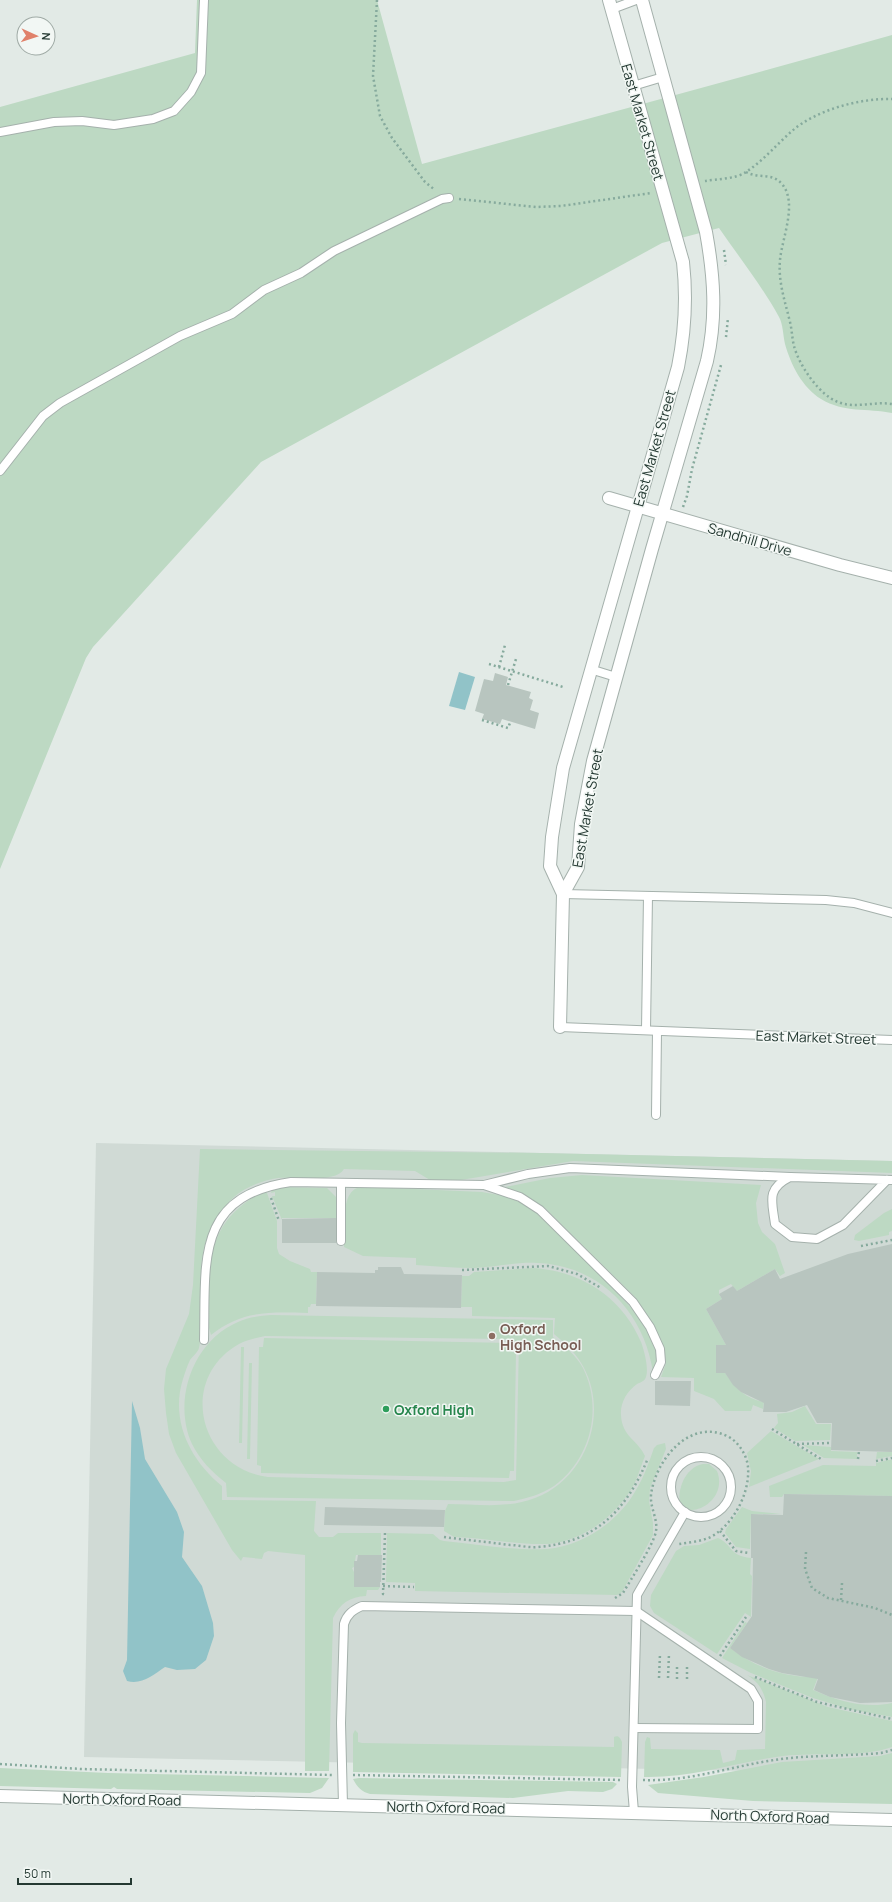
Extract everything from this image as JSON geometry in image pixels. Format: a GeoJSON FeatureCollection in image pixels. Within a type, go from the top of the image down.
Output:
{"type":"FeatureCollection","features":[{"type":"Feature","properties":{"kind":"street","name":"East Market Street"},"geometry":{"type":"LineString","coordinates":[[560,1027],[564,894],[578,867],[586,792],[616,677],[707,361],[714,318],[712,268],[706,232],[642,0]]}},
{"type":"Feature","properties":{"kind":"street","name":"East Market Street"},"geometry":{"type":"LineString","coordinates":[[564,894],[550,866],[552,837],[563,768],[590,669],[678,367],[686,318],[686,287],[683,262],[610,4]]}},
{"type":"Feature","properties":{"kind":"street","name":"Sandhill Drive"},"geometry":{"type":"LineString","coordinates":[[609,498],[846,567],[892,578]]}},
{"type":"Feature","properties":{"kind":"street","name":"North Oxford Road"},"geometry":{"type":"LineString","coordinates":[[0,1796],[892,1820]]}},
{"type":"Feature","properties":{"kind":"lane"},"geometry":{"type":"LineString","coordinates":[[0,132],[54,122],[82,121],[114,125],[153,119],[174,110],[192,92],[201,73],[204,0]]}},
{"type":"Feature","properties":{"kind":"lane"},"geometry":{"type":"LineString","coordinates":[[610,4],[636,0]]}},
{"type":"Feature","properties":{"kind":"lane"},"geometry":{"type":"LineString","coordinates":[[633,86],[663,77]]}},
{"type":"Feature","properties":{"kind":"lane"},"geometry":{"type":"LineString","coordinates":[[0,471],[43,416],[60,403],[180,336],[232,314],[264,290],[301,273],[334,251],[442,199],[449,198]]}},
{"type":"Feature","properties":{"kind":"lane"},"geometry":{"type":"LineString","coordinates":[[590,669],[616,677]]}},
{"type":"Feature","properties":{"kind":"lane"},"geometry":{"type":"LineString","coordinates":[[564,894],[826,900],[854,903],[892,913]]}},
{"type":"Feature","properties":{"kind":"lane"},"geometry":{"type":"LineString","coordinates":[[646,1030],[648,896]]}},
{"type":"Feature","properties":{"kind":"lane","name":"East Market Street"},"geometry":{"type":"LineString","coordinates":[[560,1027],[892,1040]]}},
{"type":"Feature","properties":{"kind":"lane"},"geometry":{"type":"LineString","coordinates":[[656,1115],[657,1031]]}},
{"type":"Feature","properties":{"kind":"lane"},"geometry":{"type":"LineString","coordinates":[[204,1340],[206,1259],[212,1234],[225,1212],[247,1194],[266,1186],[291,1182],[484,1185],[528,1174],[570,1168],[890,1180]]}},
{"type":"Feature","properties":{"kind":"lane"},"geometry":{"type":"LineString","coordinates":[[790,1177],[778,1184],[771,1198],[775,1224],[792,1237],[817,1240],[843,1225],[890,1180]]}},
{"type":"Feature","properties":{"kind":"lane"},"geometry":{"type":"LineString","coordinates":[[341,1183],[341,1241]]}},
{"type":"Feature","properties":{"kind":"lane"},"geometry":{"type":"LineString","coordinates":[[484,1185],[520,1197],[540,1210],[633,1302],[650,1327],[660,1349],[661,1362],[656,1375]]}},
{"type":"Feature","properties":{"kind":"lane"},"geometry":{"type":"LineString","coordinates":[[695,1457],[705,1457],[714,1460],[728,1473],[731,1483],[727,1502],[721,1509],[713,1514],[693,1516],[685,1512],[677,1505],[673,1496],[671,1486],[673,1476],[678,1468],[686,1461],[695,1457]]}},
{"type":"Feature","properties":{"kind":"lane"},"geometry":{"type":"LineString","coordinates":[[634,1812],[632,1787],[637,1595],[685,1512]]}},
{"type":"Feature","properties":{"kind":"lane"},"geometry":{"type":"LineString","coordinates":[[343,1805],[343,1637],[346,1617],[350,1612],[368,1604],[636,1611],[751,1689],[758,1701],[758,1729],[634,1728]]}},
{"type":"Feature","properties":{"kind":"path"},"geometry":{"type":"LineString","coordinates":[[377,0],[373,76],[380,116],[392,138],[425,182],[449,198],[536,207],[561,206],[663,191]]}},
{"type":"Feature","properties":{"kind":"path"},"geometry":{"type":"LineString","coordinates":[[692,183],[735,176],[746,172],[793,130],[810,118],[854,102],[881,98],[892,99]]}},
{"type":"Feature","properties":{"kind":"path"},"geometry":{"type":"LineString","coordinates":[[746,172],[752,176],[764,175],[778,180],[787,192],[789,198],[788,218],[780,260],[780,286],[794,347],[807,374],[821,390],[837,402],[849,404],[892,404]]}},
{"type":"Feature","properties":{"kind":"path"},"geometry":{"type":"LineString","coordinates":[[499,667],[505,645]]}},
{"type":"Feature","properties":{"kind":"path"},"geometry":{"type":"LineString","coordinates":[[508,685],[516,659]]}},
{"type":"Feature","properties":{"kind":"path"},"geometry":{"type":"LineString","coordinates":[[489,664],[563,687]]}},
{"type":"Feature","properties":{"kind":"path"},"geometry":{"type":"LineString","coordinates":[[482,720],[508,728],[510,723]]}},
{"type":"Feature","properties":{"kind":"path"},"geometry":{"type":"LineString","coordinates":[[266,1186],[279,1221]]}},
{"type":"Feature","properties":{"kind":"path"},"geometry":{"type":"LineString","coordinates":[[861,1246],[892,1240]]}},
{"type":"Feature","properties":{"kind":"path"},"geometry":{"type":"LineString","coordinates":[[462,1270],[548,1266],[577,1274],[605,1290]]}},
{"type":"Feature","properties":{"kind":"path"},"geometry":{"type":"LineString","coordinates":[[772,1430],[821,1459]]}},
{"type":"Feature","properties":{"kind":"path"},"geometry":{"type":"LineString","coordinates":[[609,1599],[619,1596],[624,1592],[656,1531],[652,1511],[651,1495],[668,1454],[693,1434],[711,1431],[729,1437],[744,1452],[748,1465],[748,1478],[740,1506],[716,1534],[700,1541],[678,1544],[675,1547]]}},
{"type":"Feature","properties":{"kind":"path"},"geometry":{"type":"LineString","coordinates":[[797,1444],[829,1443]]}},
{"type":"Feature","properties":{"kind":"path"},"geometry":{"type":"LineString","coordinates":[[858,1459],[859,1451]]}},
{"type":"Feature","properties":{"kind":"path"},"geometry":{"type":"LineString","coordinates":[[444,1537],[536,1547],[561,1544],[587,1535],[613,1514],[630,1496],[639,1481],[648,1458]]}},
{"type":"Feature","properties":{"kind":"path"},"geometry":{"type":"LineString","coordinates":[[876,1461],[892,1458]]}},
{"type":"Feature","properties":{"kind":"path"},"geometry":{"type":"LineString","coordinates":[[720,1531],[736,1551],[749,1553]]}},
{"type":"Feature","properties":{"kind":"path"},"geometry":{"type":"LineString","coordinates":[[385,1533],[383,1594],[390,1594]]}},
{"type":"Feature","properties":{"kind":"path"},"geometry":{"type":"LineString","coordinates":[[806,1552],[805,1569],[812,1588],[828,1598],[875,1608],[892,1615]]}},
{"type":"Feature","properties":{"kind":"path"},"geometry":{"type":"LineString","coordinates":[[841,1600],[842,1583]]}},
{"type":"Feature","properties":{"kind":"path"},"geometry":{"type":"LineString","coordinates":[[383,1586],[414,1587]]}},
{"type":"Feature","properties":{"kind":"path"},"geometry":{"type":"LineString","coordinates":[[725,1661],[718,1658],[746,1617]]}},
{"type":"Feature","properties":{"kind":"path"},"geometry":{"type":"LineString","coordinates":[[659,1678],[660,1654]]}},
{"type":"Feature","properties":{"kind":"path"},"geometry":{"type":"LineString","coordinates":[[668,1678],[669,1654]]}},
{"type":"Feature","properties":{"kind":"path"},"geometry":{"type":"LineString","coordinates":[[677,1667],[677,1679]]}},
{"type":"Feature","properties":{"kind":"path"},"geometry":{"type":"LineString","coordinates":[[687,1667],[687,1679]]}},
{"type":"Feature","properties":{"kind":"path"},"geometry":{"type":"LineString","coordinates":[[752,1676],[817,1702],[892,1719]]}},
{"type":"Feature","properties":{"kind":"path"},"geometry":{"type":"LineString","coordinates":[[647,1780],[668,1780],[720,1772],[781,1759],[881,1753],[892,1750]]}},
{"type":"Feature","properties":{"kind":"path"},"geometry":{"type":"LineString","coordinates":[[0,1764],[81,1769],[329,1775]]}},
{"type":"Feature","properties":{"kind":"path"},"geometry":{"type":"LineString","coordinates":[[352,1775],[621,1780]]}},
{"type":"Feature","properties":{"kind":"shaded area","name":"Oxford High School"},"geometry":{"type":"Polygon","coordinates":[[[96,1143],[892,1161],[892,1774],[84,1757],[96,1143]]]}},
{"type":"Feature","properties":{"kind":"green space"},"geometry":{"type":"Polygon","coordinates":[[[197,0],[377,0],[422,164],[892,35],[892,413],[838,406],[821,399],[808,388],[798,375],[790,360],[779,317],[758,283],[719,228],[662,243],[261,462],[93,647],[86,658],[0,869],[0,107],[195,53],[197,0]]]}},
{"type":"Feature","properties":{"kind":"green space"},"geometry":{"type":"Polygon","coordinates":[[[200,1149],[541,1153],[892,1161],[892,1173],[573,1161],[461,1180],[430,1180],[415,1171],[344,1169],[339,1174],[324,1178],[278,1178],[267,1180],[249,1187],[234,1197],[213,1224],[203,1252],[200,1283],[200,1344],[198,1351],[190,1360],[183,1379],[179,1409],[181,1424],[192,1452],[211,1476],[222,1486],[222,1500],[316,1501],[314,1531],[319,1537],[333,1537],[338,1533],[381,1533],[381,1555],[356,1555],[354,1567],[352,1568],[354,1572],[354,1587],[380,1587],[378,1590],[367,1590],[366,1596],[350,1599],[339,1608],[333,1618],[329,1771],[305,1771],[305,1555],[268,1551],[264,1553],[262,1559],[243,1557],[241,1561],[232,1550],[176,1453],[169,1434],[164,1389],[166,1369],[189,1314],[193,1285],[200,1149]]]}},
{"type":"Feature","properties":{"kind":"green space"},"geometry":{"type":"Polygon","coordinates":[[[582,1175],[761,1185],[756,1203],[758,1223],[762,1232],[775,1244],[785,1273],[780,1276],[775,1269],[737,1291],[731,1284],[719,1290],[719,1294],[722,1299],[706,1309],[726,1345],[716,1345],[717,1373],[725,1373],[746,1395],[758,1401],[764,1402],[763,1409],[753,1405],[751,1411],[725,1411],[714,1399],[694,1391],[694,1378],[661,1377],[666,1363],[662,1342],[635,1297],[545,1208],[525,1195],[505,1187],[550,1178],[582,1175]]]}},
{"type":"Feature","properties":{"kind":"green space"},"geometry":{"type":"Polygon","coordinates":[[[281,1187],[327,1188],[336,1197],[337,1218],[282,1218],[282,1220],[272,1196],[275,1196],[275,1192],[271,1193],[272,1189],[281,1187]]]}},
{"type":"Feature","properties":{"kind":"green space"},"geometry":{"type":"Polygon","coordinates":[[[370,1187],[482,1192],[505,1196],[524,1204],[541,1216],[635,1312],[644,1325],[656,1350],[658,1358],[653,1372],[648,1350],[640,1330],[629,1312],[615,1296],[599,1283],[580,1272],[559,1266],[537,1263],[521,1263],[474,1268],[416,1265],[416,1258],[363,1256],[344,1247],[344,1214],[348,1198],[357,1188],[370,1187]]]}},
{"type":"Feature","properties":{"kind":"green space"},"geometry":{"type":"Polygon","coordinates":[[[264,1191],[267,1193],[277,1221],[277,1248],[279,1254],[290,1261],[310,1269],[311,1272],[317,1272],[316,1304],[311,1304],[310,1307],[308,1307],[308,1313],[281,1312],[257,1314],[245,1317],[234,1321],[211,1335],[209,1328],[209,1285],[210,1266],[214,1249],[220,1233],[229,1218],[244,1204],[264,1191]]]}},
{"type":"Feature","properties":{"kind":"green space"},"geometry":{"type":"Polygon","coordinates":[[[892,1209],[892,1231],[889,1232],[889,1235],[859,1241],[854,1240],[855,1235],[884,1213],[892,1209]]]}},
{"type":"Feature","properties":{"kind":"green space"},"geometry":{"type":"Polygon","coordinates":[[[533,1268],[567,1274],[598,1289],[623,1312],[633,1326],[641,1342],[647,1364],[647,1373],[645,1380],[633,1387],[627,1394],[623,1402],[621,1415],[624,1428],[645,1456],[634,1484],[625,1499],[607,1518],[585,1533],[561,1542],[548,1544],[454,1537],[444,1531],[445,1511],[448,1504],[503,1505],[514,1504],[535,1498],[552,1489],[567,1476],[579,1461],[588,1444],[593,1425],[594,1406],[591,1387],[584,1368],[578,1358],[567,1345],[554,1334],[555,1318],[472,1316],[472,1307],[461,1307],[462,1276],[469,1276],[474,1272],[533,1268]]]}},
{"type":"Feature","properties":{"kind":"green space"},"geometry":{"type":"Polygon","coordinates":[[[271,1315],[553,1320],[553,1337],[577,1359],[583,1368],[589,1383],[592,1400],[592,1416],[590,1432],[585,1447],[577,1462],[567,1475],[554,1486],[535,1495],[514,1501],[227,1497],[226,1483],[207,1465],[192,1444],[186,1427],[184,1409],[186,1391],[198,1357],[209,1343],[222,1331],[242,1320],[271,1315]],[[265,1336],[255,1338],[239,1344],[220,1359],[208,1378],[203,1399],[204,1420],[212,1440],[226,1457],[244,1470],[268,1477],[504,1482],[516,1480],[519,1342],[505,1339],[265,1336]]]}},
{"type":"Feature","properties":{"kind":"green space","name":"Oxford High"},"geometry":{"type":"Polygon","coordinates":[[[264,1338],[512,1343],[512,1352],[516,1352],[514,1471],[510,1471],[509,1478],[261,1473],[261,1466],[257,1465],[259,1347],[263,1347],[264,1338]]]}},
{"type":"Feature","properties":{"kind":"green space"},"geometry":{"type":"Polygon","coordinates":[[[241,1347],[244,1347],[242,1443],[239,1443],[241,1347]]]}},
{"type":"Feature","properties":{"kind":"green space"},"geometry":{"type":"Polygon","coordinates":[[[249,1363],[252,1363],[250,1459],[247,1459],[249,1363]]]}},
{"type":"Feature","properties":{"kind":"green space"},"geometry":{"type":"Polygon","coordinates":[[[805,1406],[816,1424],[831,1424],[830,1440],[795,1441],[774,1428],[778,1423],[777,1414],[792,1412],[805,1406]]]}},
{"type":"Feature","properties":{"kind":"green space"},"geometry":{"type":"Polygon","coordinates":[[[771,1431],[819,1459],[749,1487],[751,1471],[747,1453],[771,1431]]]}},
{"type":"Feature","properties":{"kind":"green space"},"geometry":{"type":"Polygon","coordinates":[[[665,1443],[666,1449],[650,1488],[649,1501],[653,1523],[653,1535],[622,1592],[617,1595],[415,1591],[415,1583],[386,1582],[387,1533],[433,1534],[440,1540],[444,1541],[509,1548],[547,1549],[574,1543],[599,1530],[620,1512],[639,1485],[654,1448],[657,1445],[665,1443]]]}},
{"type":"Feature","properties":{"kind":"green space"},"geometry":{"type":"Polygon","coordinates":[[[803,1445],[831,1447],[831,1451],[857,1452],[857,1459],[824,1458],[803,1445]]]}},
{"type":"Feature","properties":{"kind":"green space"},"geometry":{"type":"Polygon","coordinates":[[[877,1452],[892,1452],[892,1456],[876,1459],[877,1452]]]}},
{"type":"Feature","properties":{"kind":"green space"},"geometry":{"type":"Polygon","coordinates":[[[892,1460],[892,1496],[784,1494],[782,1497],[770,1497],[769,1486],[823,1465],[876,1466],[876,1463],[892,1460]]]}},
{"type":"Feature","properties":{"kind":"green space"},"geometry":{"type":"Polygon","coordinates":[[[703,1464],[709,1464],[717,1471],[719,1484],[715,1496],[708,1504],[698,1509],[689,1510],[682,1506],[679,1496],[683,1481],[691,1470],[703,1464]]]}},
{"type":"Feature","properties":{"kind":"green space"},"geometry":{"type":"Polygon","coordinates":[[[742,1507],[752,1511],[781,1514],[751,1514],[750,1549],[736,1547],[725,1533],[726,1529],[742,1507]]]}},
{"type":"Feature","properties":{"kind":"green space"},"geometry":{"type":"Polygon","coordinates":[[[718,1538],[735,1553],[751,1558],[750,1574],[752,1576],[751,1617],[745,1613],[717,1654],[654,1613],[650,1606],[651,1595],[676,1551],[684,1546],[699,1545],[718,1538]]]}},
{"type":"Feature","properties":{"kind":"green space"},"geometry":{"type":"Polygon","coordinates":[[[745,1622],[747,1623],[730,1648],[740,1655],[761,1666],[783,1674],[818,1677],[813,1690],[832,1698],[852,1703],[872,1705],[892,1703],[892,1717],[849,1709],[813,1698],[751,1673],[722,1658],[745,1622]]]}},
{"type":"Feature","properties":{"kind":"green space"},"geometry":{"type":"Polygon","coordinates":[[[747,1675],[828,1707],[892,1721],[892,1747],[853,1754],[783,1756],[679,1775],[644,1777],[645,1742],[647,1737],[650,1738],[651,1749],[720,1750],[723,1763],[735,1760],[737,1750],[765,1749],[766,1702],[760,1686],[747,1675]]]}},
{"type":"Feature","properties":{"kind":"green space"},"geometry":{"type":"Polygon","coordinates":[[[355,1730],[358,1733],[358,1742],[362,1743],[614,1747],[614,1737],[617,1736],[622,1742],[621,1777],[353,1772],[353,1734],[355,1730]]]}},
{"type":"Feature","properties":{"kind":"green space"},"geometry":{"type":"Polygon","coordinates":[[[892,1753],[892,1804],[753,1801],[658,1793],[648,1785],[704,1777],[782,1762],[880,1756],[892,1753]]]}},
{"type":"Feature","properties":{"kind":"green space"},"geometry":{"type":"Polygon","coordinates":[[[0,1768],[108,1773],[329,1778],[322,1788],[310,1793],[117,1789],[114,1787],[111,1789],[0,1786],[0,1768]]]}},
{"type":"Feature","properties":{"kind":"green space"},"geometry":{"type":"Polygon","coordinates":[[[353,1779],[613,1782],[617,1784],[612,1789],[603,1792],[568,1791],[513,1798],[370,1794],[360,1789],[353,1779]]]}},
{"type":"Feature","properties":{"kind":"water"},"geometry":{"type":"Polygon","coordinates":[[[459,672],[475,677],[465,710],[449,706],[459,672]]]}},
{"type":"Feature","properties":{"kind":"water"},"geometry":{"type":"Polygon","coordinates":[[[132,1401],[140,1428],[145,1459],[177,1512],[184,1532],[182,1557],[202,1586],[213,1623],[214,1636],[206,1660],[195,1669],[177,1670],[165,1667],[152,1676],[138,1682],[127,1681],[123,1671],[127,1660],[132,1401]]]}},
{"type":"Feature","properties":{"kind":"building"},"geometry":{"type":"Polygon","coordinates":[[[495,673],[508,677],[506,685],[531,692],[529,698],[533,700],[530,710],[539,713],[535,729],[502,719],[500,724],[482,719],[484,714],[475,711],[484,679],[493,681],[495,673]]]}},
{"type":"Feature","properties":{"kind":"building"},"geometry":{"type":"Polygon","coordinates":[[[336,1218],[336,1243],[282,1243],[282,1219],[336,1218]]]}},
{"type":"Feature","properties":{"kind":"building"},"geometry":{"type":"Polygon","coordinates":[[[892,1244],[892,1452],[831,1450],[832,1423],[817,1423],[807,1405],[786,1412],[763,1412],[764,1403],[741,1392],[733,1385],[725,1373],[716,1373],[716,1345],[726,1345],[706,1309],[722,1299],[719,1294],[733,1286],[737,1291],[775,1269],[780,1279],[848,1254],[892,1244]]]}},
{"type":"Feature","properties":{"kind":"building"},"geometry":{"type":"Polygon","coordinates":[[[378,1267],[401,1267],[404,1274],[462,1275],[461,1308],[316,1306],[317,1272],[375,1273],[375,1270],[378,1270],[378,1267]]]}},
{"type":"Feature","properties":{"kind":"building"},"geometry":{"type":"Polygon","coordinates":[[[655,1381],[691,1381],[690,1406],[655,1405],[655,1381]]]}},
{"type":"Feature","properties":{"kind":"building"},"geometry":{"type":"Polygon","coordinates":[[[784,1494],[892,1496],[892,1702],[860,1703],[830,1697],[814,1690],[818,1679],[782,1673],[769,1669],[742,1657],[730,1648],[752,1616],[753,1558],[751,1558],[751,1514],[783,1515],[784,1494]]]}},
{"type":"Feature","properties":{"kind":"building"},"geometry":{"type":"Polygon","coordinates":[[[325,1507],[445,1510],[444,1527],[324,1525],[325,1507]]]}},
{"type":"Feature","properties":{"kind":"building"},"geometry":{"type":"Polygon","coordinates":[[[358,1555],[382,1555],[380,1587],[354,1587],[354,1561],[357,1561],[358,1555]]]}},
{"type":"Feature","properties":{"kind":"place","name":"Oxford High School"},"geometry":{"type":"Point","coordinates":[492,1336]}},
{"type":"Feature","properties":{"kind":"place","name":"Oxford High"},"geometry":{"type":"Point","coordinates":[386,1409]}}]}
